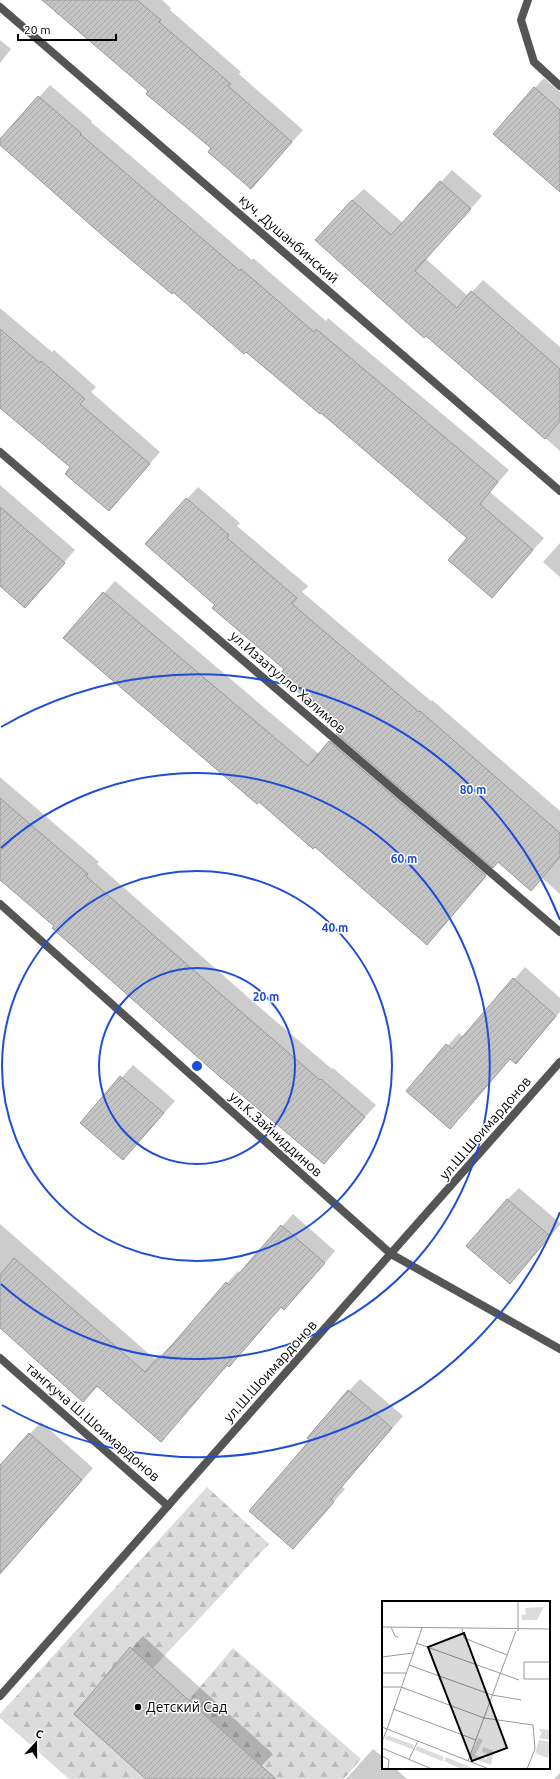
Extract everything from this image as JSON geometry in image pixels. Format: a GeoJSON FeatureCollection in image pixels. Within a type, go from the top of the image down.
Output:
{"type":"FeatureCollection","features":[{"type":"Feature","properties":{"kind":"street"},"geometry":{"type":"LineString","coordinates":[[528,0],[521,20],[534,62],[560,86]]}},
{"type":"Feature","properties":{"kind":"street","name":"куч. Душанбинский"},"geometry":{"type":"LineString","coordinates":[[0,7],[560,491]]}},
{"type":"Feature","properties":{"kind":"street","name":"ул.Иззатулло Халимов"},"geometry":{"type":"LineString","coordinates":[[0,452],[560,932]]}},
{"type":"Feature","properties":{"kind":"street","name":"ул.К.Зайниддинов"},"geometry":{"type":"LineString","coordinates":[[0,904],[391,1254],[560,1349]]}},
{"type":"Feature","properties":{"kind":"street","name":"ул.Ш.Шоимардонов"},"geometry":{"type":"LineString","coordinates":[[0,1696],[560,1062]]}},
{"type":"Feature","properties":{"kind":"street","name":"тангкуча Ш.Шоимардонов"},"geometry":{"type":"LineString","coordinates":[[0,1358],[168,1506]]}},
{"type":"Feature","properties":{"kind":"green space"},"geometry":{"type":"Polygon","coordinates":[[[207,1487],[269,1544],[153,1668],[130,1647],[146,1779],[69,1779],[0,1718],[0,1714],[207,1487]]]}},
{"type":"Feature","properties":{"kind":"green space"},"geometry":{"type":"Polygon","coordinates":[[[233,1648],[361,1759],[344,1779],[250,1779],[262,1766],[189,1700],[233,1648]]]}},
{"type":"Feature","properties":{"kind":"building"},"geometry":{"type":"Polygon","coordinates":[[[42,0],[137,0],[161,20],[159,22],[231,84],[228,86],[292,142],[251,189],[208,152],[211,148],[146,94],[148,91],[42,0]]]}},
{"type":"Feature","properties":{"kind":"building"},"geometry":{"type":"Polygon","coordinates":[[[534,87],[560,110],[560,192],[493,134],[534,87]]]}},
{"type":"Feature","properties":{"kind":"building"},"geometry":{"type":"Polygon","coordinates":[[[38,96],[81,133],[80,134],[240,271],[241,269],[314,332],[316,329],[498,482],[480,504],[533,550],[492,598],[448,560],[467,538],[321,413],[320,414],[246,352],[244,354],[173,292],[172,294],[110,242],[0,145],[0,139],[38,96]]]}},
{"type":"Feature","properties":{"kind":"building"},"geometry":{"type":"Polygon","coordinates":[[[440,181],[471,209],[415,271],[457,308],[471,291],[560,369],[560,421],[545,439],[426,336],[424,338],[315,240],[352,200],[391,235],[440,181]]]}},
{"type":"Feature","properties":{"kind":"building"},"geometry":{"type":"Polygon","coordinates":[[[0,329],[40,363],[41,361],[85,399],[80,404],[150,464],[109,511],[65,474],[70,467],[0,408],[0,329]]]}},
{"type":"Feature","properties":{"kind":"building"},"geometry":{"type":"Polygon","coordinates":[[[186,498],[229,535],[227,538],[297,598],[292,604],[419,712],[420,711],[560,833],[560,857],[531,891],[498,862],[493,868],[336,733],[340,728],[279,675],[284,669],[212,608],[215,605],[145,544],[186,498]]]}},
{"type":"Feature","properties":{"kind":"building"},"geometry":{"type":"Polygon","coordinates":[[[0,507],[65,563],[25,608],[0,586],[0,507]]]}},
{"type":"Feature","properties":{"kind":"building"},"geometry":{"type":"Polygon","coordinates":[[[103,592],[308,766],[329,741],[486,876],[427,945],[315,847],[313,849],[259,802],[257,804],[63,638],[103,592]]]}},
{"type":"Feature","properties":{"kind":"building"},"geometry":{"type":"Polygon","coordinates":[[[0,798],[88,874],[86,876],[247,1017],[365,1117],[324,1164],[219,1076],[52,928],[54,926],[0,880],[0,798]]]}},
{"type":"Feature","properties":{"kind":"building"},"geometry":{"type":"Polygon","coordinates":[[[513,978],[556,1016],[516,1064],[510,1059],[450,1129],[406,1091],[446,1044],[452,1049],[513,978]]]}},
{"type":"Feature","properties":{"kind":"building"},"geometry":{"type":"Polygon","coordinates":[[[120,1076],[164,1113],[123,1160],[80,1123],[120,1076]]]}},
{"type":"Feature","properties":{"kind":"building"},"geometry":{"type":"Polygon","coordinates":[[[507,1199],[550,1236],[510,1284],[466,1246],[507,1199]]]}},
{"type":"Feature","properties":{"kind":"building"},"geometry":{"type":"Polygon","coordinates":[[[281,1225],[325,1263],[284,1310],[281,1307],[229,1367],[227,1365],[161,1442],[97,1386],[83,1402],[0,1328],[0,1275],[14,1258],[145,1372],[158,1357],[160,1359],[226,1282],[229,1285],[281,1225]]]}},
{"type":"Feature","properties":{"kind":"building"},"geometry":{"type":"Polygon","coordinates":[[[348,1390],[392,1428],[331,1499],[334,1502],[293,1549],[249,1511],[310,1440],[307,1438],[348,1390]]]}},
{"type":"Feature","properties":{"kind":"building"},"geometry":{"type":"Polygon","coordinates":[[[29,1433],[82,1480],[0,1574],[0,1465],[29,1433]]]}},
{"type":"Feature","properties":{"kind":"building","name":"Детский Сад"},"geometry":{"type":"Polygon","coordinates":[[[130,1647],[276,1779],[146,1779],[74,1714],[130,1647]]]}},
{"type":"Feature","properties":{"kind":"place","name":"Детский Сад"},"geometry":{"type":"Point","coordinates":[138,1707]}}]}
